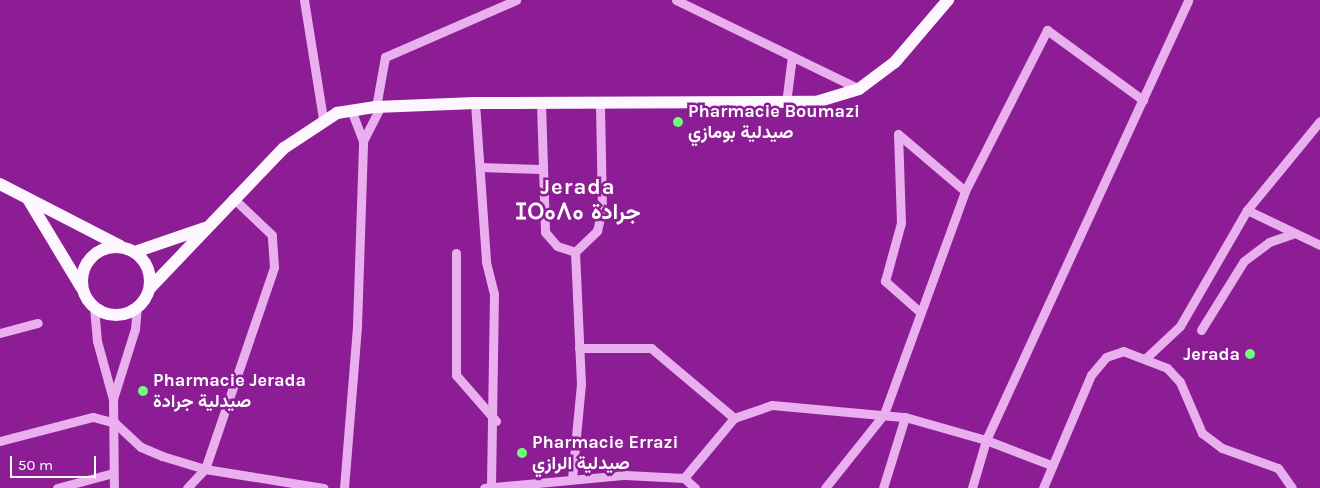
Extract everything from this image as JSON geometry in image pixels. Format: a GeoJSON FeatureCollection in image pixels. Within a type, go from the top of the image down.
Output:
{"type":"FeatureCollection","features":[{"type":"Feature","properties":{"kind":"main road"},"geometry":{"type":"LineString","coordinates":[[28,199],[94,307],[115,315],[137,308],[150,288],[233,198],[284,148],[324,118],[351,110],[378,107],[475,103],[786,103],[831,99],[859,88],[895,62],[948,0]]}},
{"type":"Feature","properties":{"kind":"main road"},"geometry":{"type":"LineString","coordinates":[[0,184],[135,252],[148,268],[150,288]]}},
{"type":"Feature","properties":{"kind":"main road"},"geometry":{"type":"LineString","coordinates":[[135,252],[207,227]]}},
{"type":"Feature","properties":{"kind":"main road"},"geometry":{"type":"LineString","coordinates":[[84,293],[82,272],[90,258],[102,249],[122,247]]}},
{"type":"Feature","properties":{"kind":"street"},"geometry":{"type":"LineString","coordinates":[[294,0],[304,3],[324,118]]}},
{"type":"Feature","properties":{"kind":"street"},"geometry":{"type":"LineString","coordinates":[[344,488],[357,326],[363,141],[378,107],[386,57],[516,0]]}},
{"type":"Feature","properties":{"kind":"street"},"geometry":{"type":"LineString","coordinates":[[676,0],[859,88]]}},
{"type":"Feature","properties":{"kind":"street"},"geometry":{"type":"LineString","coordinates":[[972,488],[986,440],[1188,0]]}},
{"type":"Feature","properties":{"kind":"street"},"geometry":{"type":"LineString","coordinates":[[825,488],[884,414],[964,191],[1047,30],[1143,100]]}},
{"type":"Feature","properties":{"kind":"street"},"geometry":{"type":"LineString","coordinates":[[786,103],[792,56]]}},
{"type":"Feature","properties":{"kind":"street"},"geometry":{"type":"LineString","coordinates":[[567,482],[581,384],[575,252],[597,231],[602,210],[600,102]]}},
{"type":"Feature","properties":{"kind":"street"},"geometry":{"type":"LineString","coordinates":[[475,103],[486,262],[494,294],[496,421],[491,488]]}},
{"type":"Feature","properties":{"kind":"street"},"geometry":{"type":"LineString","coordinates":[[541,103],[541,168],[545,232],[557,246],[575,252]]}},
{"type":"Feature","properties":{"kind":"street"},"geometry":{"type":"LineString","coordinates":[[351,110],[363,141]]}},
{"type":"Feature","properties":{"kind":"street"},"geometry":{"type":"LineString","coordinates":[[1147,357],[1180,326],[1247,210],[1320,121]]}},
{"type":"Feature","properties":{"kind":"street"},"geometry":{"type":"LineString","coordinates":[[920,312],[885,281],[902,223],[898,134],[964,191]]}},
{"type":"Feature","properties":{"kind":"street"},"geometry":{"type":"LineString","coordinates":[[480,168],[541,168]]}},
{"type":"Feature","properties":{"kind":"street"},"geometry":{"type":"LineString","coordinates":[[187,488],[205,469],[275,257],[272,235],[233,198]]}},
{"type":"Feature","properties":{"kind":"street"},"geometry":{"type":"LineString","coordinates":[[1247,210],[1292,234],[1320,245]]}},
{"type":"Feature","properties":{"kind":"street"},"geometry":{"type":"LineString","coordinates":[[1200,330],[1244,261],[1270,242],[1292,234]]}},
{"type":"Feature","properties":{"kind":"street"},"geometry":{"type":"LineString","coordinates":[[456,253],[456,375],[496,421]]}},
{"type":"Feature","properties":{"kind":"street"},"geometry":{"type":"LineString","coordinates":[[94,307],[97,341],[113,399],[115,422],[114,488]]}},
{"type":"Feature","properties":{"kind":"street"},"geometry":{"type":"LineString","coordinates":[[113,399],[136,329],[137,308]]}},
{"type":"Feature","properties":{"kind":"street"},"geometry":{"type":"LineString","coordinates":[[0,333],[38,323]]}},
{"type":"Feature","properties":{"kind":"street"},"geometry":{"type":"LineString","coordinates":[[580,348],[651,348],[734,418]]}},
{"type":"Feature","properties":{"kind":"street"},"geometry":{"type":"LineString","coordinates":[[1043,488],[1051,465],[1096,367],[1123,351],[1147,357],[1175,374],[1202,433],[1222,448],[1278,468],[1292,488]]}},
{"type":"Feature","properties":{"kind":"street"},"geometry":{"type":"LineString","coordinates":[[684,478],[734,418],[760,407],[789,404],[905,417],[986,440],[1051,465]]}},
{"type":"Feature","properties":{"kind":"street"},"geometry":{"type":"LineString","coordinates":[[883,488],[905,417]]}},
{"type":"Feature","properties":{"kind":"street"},"geometry":{"type":"LineString","coordinates":[[0,441],[84,418],[115,422],[152,452],[205,469],[323,488]]}},
{"type":"Feature","properties":{"kind":"street"},"geometry":{"type":"LineString","coordinates":[[57,488],[113,473]]}},
{"type":"Feature","properties":{"kind":"street"},"geometry":{"type":"LineString","coordinates":[[484,488],[567,482],[684,478],[695,488]]}},
{"type":"Feature","properties":{"kind":"place","name":"Pharmacie Boumazi صيدلية بومازي"},"geometry":{"type":"Point","coordinates":[678,122]}},
{"type":"Feature","properties":{"kind":"place","name":"Jerada"},"geometry":{"type":"Point","coordinates":[1250,354]}},
{"type":"Feature","properties":{"kind":"place","name":"Pharmacie Jerada صيدلية جرادة"},"geometry":{"type":"Point","coordinates":[143,391]}},
{"type":"Feature","properties":{"kind":"place","name":"Pharmacie Errazi صيدلية الرازي"},"geometry":{"type":"Point","coordinates":[522,453]}},
{"type":"Feature","properties":{"kind":"district","name":"Jerada ⵊⵔⴰⴷⴰ جرادة"},"geometry":{"type":"Point","coordinates":[578,200]}}]}
